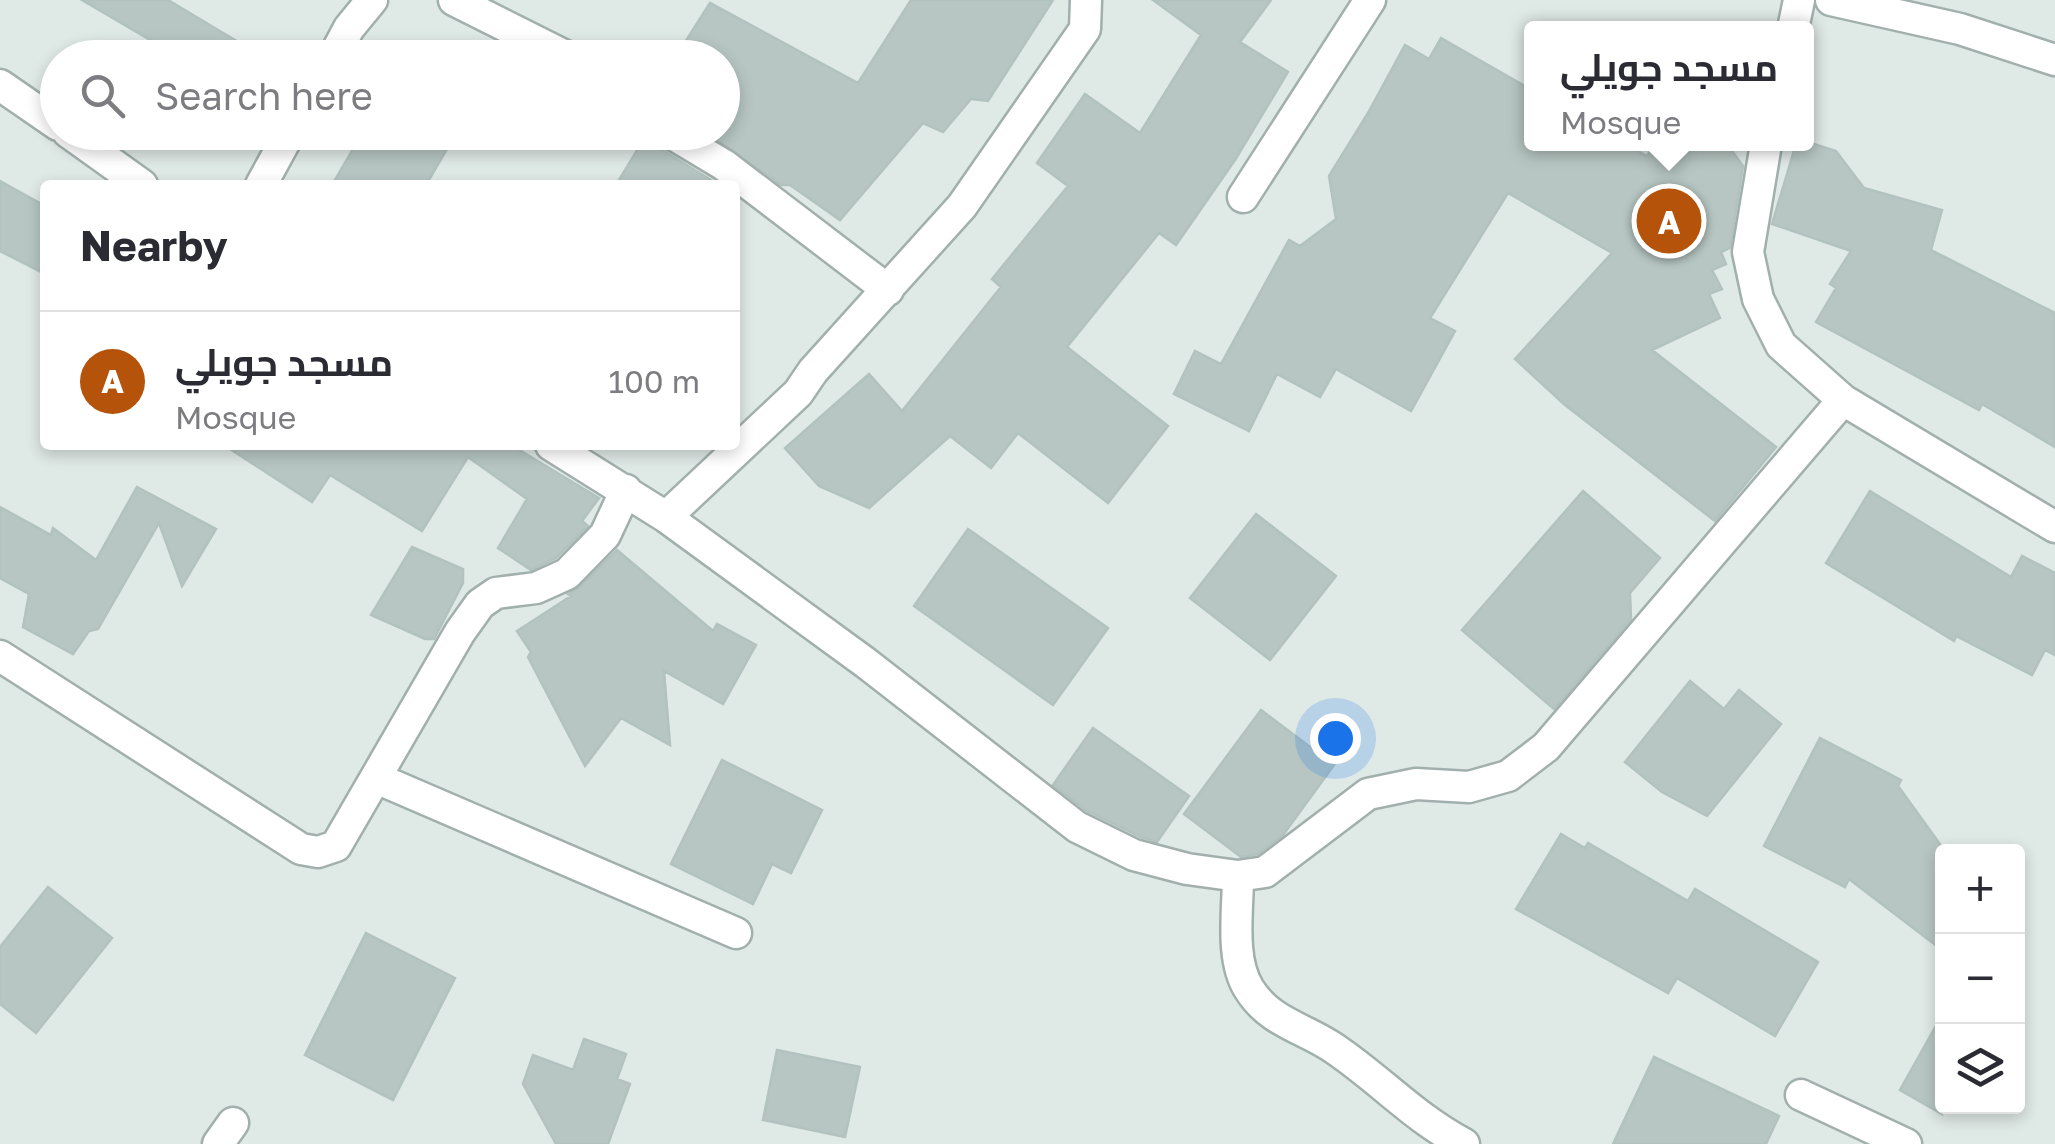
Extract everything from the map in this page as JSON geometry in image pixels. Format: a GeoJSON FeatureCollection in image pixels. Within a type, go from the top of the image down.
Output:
{"type":"FeatureCollection","features":[{"type":"Feature","properties":{"kind":"street"},"geometry":{"type":"LineString","coordinates":[[342,40],[372,0]]}},
{"type":"Feature","properties":{"kind":"street"},"geometry":{"type":"LineString","coordinates":[[454,0],[533,40]]}},
{"type":"Feature","properties":{"kind":"street"},"geometry":{"type":"LineString","coordinates":[[740,447],[798,393],[813,371],[962,206],[1085,29],[1086,0]]}},
{"type":"Feature","properties":{"kind":"street"},"geometry":{"type":"LineString","coordinates":[[1243,197],[1370,0]]}},
{"type":"Feature","properties":{"kind":"street"},"geometry":{"type":"LineString","coordinates":[[1830,0],[1960,29],[2055,60]]}},
{"type":"Feature","properties":{"kind":"street"},"geometry":{"type":"LineString","coordinates":[[0,84],[40,112]]}},
{"type":"Feature","properties":{"kind":"street"},"geometry":{"type":"LineString","coordinates":[[93,150],[135,180]]}},
{"type":"Feature","properties":{"kind":"street"},"geometry":{"type":"LineString","coordinates":[[264,180],[280,150]]}},
{"type":"Feature","properties":{"kind":"street"},"geometry":{"type":"LineString","coordinates":[[699,150],[888,290]]}},
{"type":"Feature","properties":{"kind":"street"},"geometry":{"type":"LineString","coordinates":[[1765,151],[1748,252],[1758,300],[1781,346],[1843,400],[2055,527]]}},
{"type":"Feature","properties":{"kind":"street"},"geometry":{"type":"LineString","coordinates":[[559,450],[666,516],[866,663],[1077,827],[1134,855],[1238,876],[1265,872],[1368,794],[1416,784],[1469,787],[1508,776],[1546,747],[1843,400]]}},
{"type":"Feature","properties":{"kind":"street"},"geometry":{"type":"LineString","coordinates":[[666,516],[737,450]]}},
{"type":"Feature","properties":{"kind":"street"},"geometry":{"type":"LineString","coordinates":[[0,656],[301,848],[318,852],[336,846],[480,604],[496,593],[536,588],[567,574],[604,535],[626,490]]}},
{"type":"Feature","properties":{"kind":"street"},"geometry":{"type":"LineString","coordinates":[[376,778],[736,933]]}},
{"type":"Feature","properties":{"kind":"street"},"geometry":{"type":"LineString","coordinates":[[1238,876],[1238,954],[1248,988],[1275,1019],[1332,1046],[1409,1110],[1464,1144]]}},
{"type":"Feature","properties":{"kind":"street"},"geometry":{"type":"LineString","coordinates":[[1802,1095],[1906,1144]]}},
{"type":"Feature","properties":{"kind":"building"},"geometry":{"type":"Polygon","coordinates":[[[82,0],[168,0],[235,40],[150,40],[82,0]]]}},
{"type":"Feature","properties":{"kind":"building"},"geometry":{"type":"Polygon","coordinates":[[[911,0],[1053,0],[988,101],[971,99],[943,132],[923,123],[840,220],[731,150],[740,150],[740,40],[686,40],[710,3],[858,83],[911,0]]]}},
{"type":"Feature","properties":{"kind":"building"},"geometry":{"type":"Polygon","coordinates":[[[1153,0],[1271,0],[1240,42],[1288,72],[1235,160],[1176,245],[1159,233],[1067,347],[1168,426],[1108,503],[1018,433],[991,468],[950,436],[869,508],[819,486],[785,448],[869,374],[902,411],[1001,287],[992,279],[1068,186],[1037,163],[1085,94],[1140,133],[1201,35],[1153,0]]]}},
{"type":"Feature","properties":{"kind":"building"},"geometry":{"type":"Polygon","coordinates":[[[1441,38],[1524,85],[1524,151],[1637,151],[1647,156],[1650,151],[1732,151],[1743,166],[1730,248],[1721,252],[1726,264],[1712,270],[1722,289],[1709,294],[1720,318],[1652,350],[1776,447],[1715,521],[1565,405],[1515,359],[1612,253],[1508,193],[1430,318],[1455,331],[1411,411],[1336,369],[1320,397],[1277,374],[1249,431],[1174,394],[1195,351],[1221,364],[1289,240],[1300,246],[1336,219],[1329,176],[1405,45],[1429,59],[1441,38]]]}},
{"type":"Feature","properties":{"kind":"building"},"geometry":{"type":"Polygon","coordinates":[[[1814,144],[1836,151],[1864,188],[1942,210],[1931,250],[2055,313],[2055,447],[1982,404],[1979,410],[1816,322],[1836,288],[1830,284],[1851,251],[1772,224],[1794,151],[1814,151],[1814,144]]]}},
{"type":"Feature","properties":{"kind":"building"},"geometry":{"type":"Polygon","coordinates":[[[352,150],[446,150],[429,180],[335,180],[352,150]]]}},
{"type":"Feature","properties":{"kind":"building"},"geometry":{"type":"Polygon","coordinates":[[[637,150],[662,150],[711,180],[619,180],[637,150]]]}},
{"type":"Feature","properties":{"kind":"building"},"geometry":{"type":"Polygon","coordinates":[[[0,181],[40,203],[40,271],[0,251],[0,181]]]}},
{"type":"Feature","properties":{"kind":"building"},"geometry":{"type":"Polygon","coordinates":[[[232,450],[519,450],[599,498],[582,521],[588,526],[556,558],[531,570],[498,548],[527,499],[468,457],[422,531],[330,475],[312,502],[232,450]]]}},
{"type":"Feature","properties":{"kind":"building"},"geometry":{"type":"Polygon","coordinates":[[[137,487],[216,529],[182,586],[159,523],[98,629],[89,631],[73,654],[23,627],[29,594],[0,578],[0,507],[51,535],[53,528],[96,560],[137,487]]]}},
{"type":"Feature","properties":{"kind":"building"},"geometry":{"type":"Polygon","coordinates":[[[1583,491],[1660,558],[1630,593],[1631,619],[1554,709],[1462,630],[1583,491]]]}},
{"type":"Feature","properties":{"kind":"building"},"geometry":{"type":"Polygon","coordinates":[[[1870,491],[2011,577],[2022,556],[2055,573],[2055,655],[2045,650],[2032,675],[1956,636],[1954,641],[1826,563],[1870,491]]]}},
{"type":"Feature","properties":{"kind":"building"},"geometry":{"type":"Polygon","coordinates":[[[1256,514],[1336,576],[1270,660],[1190,598],[1256,514]]]}},
{"type":"Feature","properties":{"kind":"building"},"geometry":{"type":"Polygon","coordinates":[[[968,529],[1108,628],[1053,705],[914,606],[968,529]]]}},
{"type":"Feature","properties":{"kind":"building"},"geometry":{"type":"Polygon","coordinates":[[[412,547],[463,569],[463,583],[434,639],[425,639],[371,615],[412,547]]]}},
{"type":"Feature","properties":{"kind":"building"},"geometry":{"type":"Polygon","coordinates":[[[617,550],[713,631],[717,624],[756,645],[723,704],[664,671],[670,745],[621,718],[585,766],[528,657],[531,652],[517,631],[571,596],[568,594],[617,550]]]}},
{"type":"Feature","properties":{"kind":"building"},"geometry":{"type":"Polygon","coordinates":[[[1690,681],[1724,709],[1739,690],[1781,724],[1707,816],[1662,792],[1625,762],[1690,681]]]}},
{"type":"Feature","properties":{"kind":"building"},"geometry":{"type":"Polygon","coordinates":[[[1261,710],[1334,765],[1283,835],[1258,854],[1241,857],[1184,814],[1261,710]]]}},
{"type":"Feature","properties":{"kind":"building"},"geometry":{"type":"Polygon","coordinates":[[[1093,728],[1189,796],[1157,842],[1087,811],[1053,785],[1093,728]]]}},
{"type":"Feature","properties":{"kind":"building"},"geometry":{"type":"Polygon","coordinates":[[[1820,738],[1901,780],[1898,786],[1940,844],[1935,844],[1935,945],[1849,879],[1845,887],[1764,846],[1820,738]]]}},
{"type":"Feature","properties":{"kind":"building"},"geometry":{"type":"Polygon","coordinates":[[[722,760],[822,810],[791,873],[772,864],[753,904],[671,864],[722,760]]]}},
{"type":"Feature","properties":{"kind":"building"},"geometry":{"type":"Polygon","coordinates":[[[1561,834],[1585,848],[1588,843],[1688,901],[1695,889],[1818,962],[1775,1036],[1677,978],[1668,993],[1516,909],[1561,834]]]}},
{"type":"Feature","properties":{"kind":"building"},"geometry":{"type":"Polygon","coordinates":[[[48,887],[112,938],[36,1033],[0,1004],[0,947],[48,887]]]}},
{"type":"Feature","properties":{"kind":"building"},"geometry":{"type":"Polygon","coordinates":[[[366,933],[455,978],[393,1100],[305,1055],[366,933]]]}},
{"type":"Feature","properties":{"kind":"building"},"geometry":{"type":"Polygon","coordinates":[[[1935,1028],[1935,1110],[1900,1090],[1935,1028]]]}},
{"type":"Feature","properties":{"kind":"building"},"geometry":{"type":"Polygon","coordinates":[[[584,1039],[626,1054],[617,1079],[630,1084],[608,1144],[556,1144],[523,1084],[533,1055],[573,1070],[584,1039]]]}},
{"type":"Feature","properties":{"kind":"building"},"geometry":{"type":"Polygon","coordinates":[[[777,1050],[860,1067],[845,1137],[763,1120],[777,1050]]]}},
{"type":"Feature","properties":{"kind":"building"},"geometry":{"type":"Polygon","coordinates":[[[1654,1057],[1779,1116],[1766,1144],[1613,1144],[1654,1057]]]}},
{"type":"Feature","properties":{"kind":"place","name":"مسجد جويلي"},"geometry":{"type":"Point","coordinates":[1669,221]}}]}
